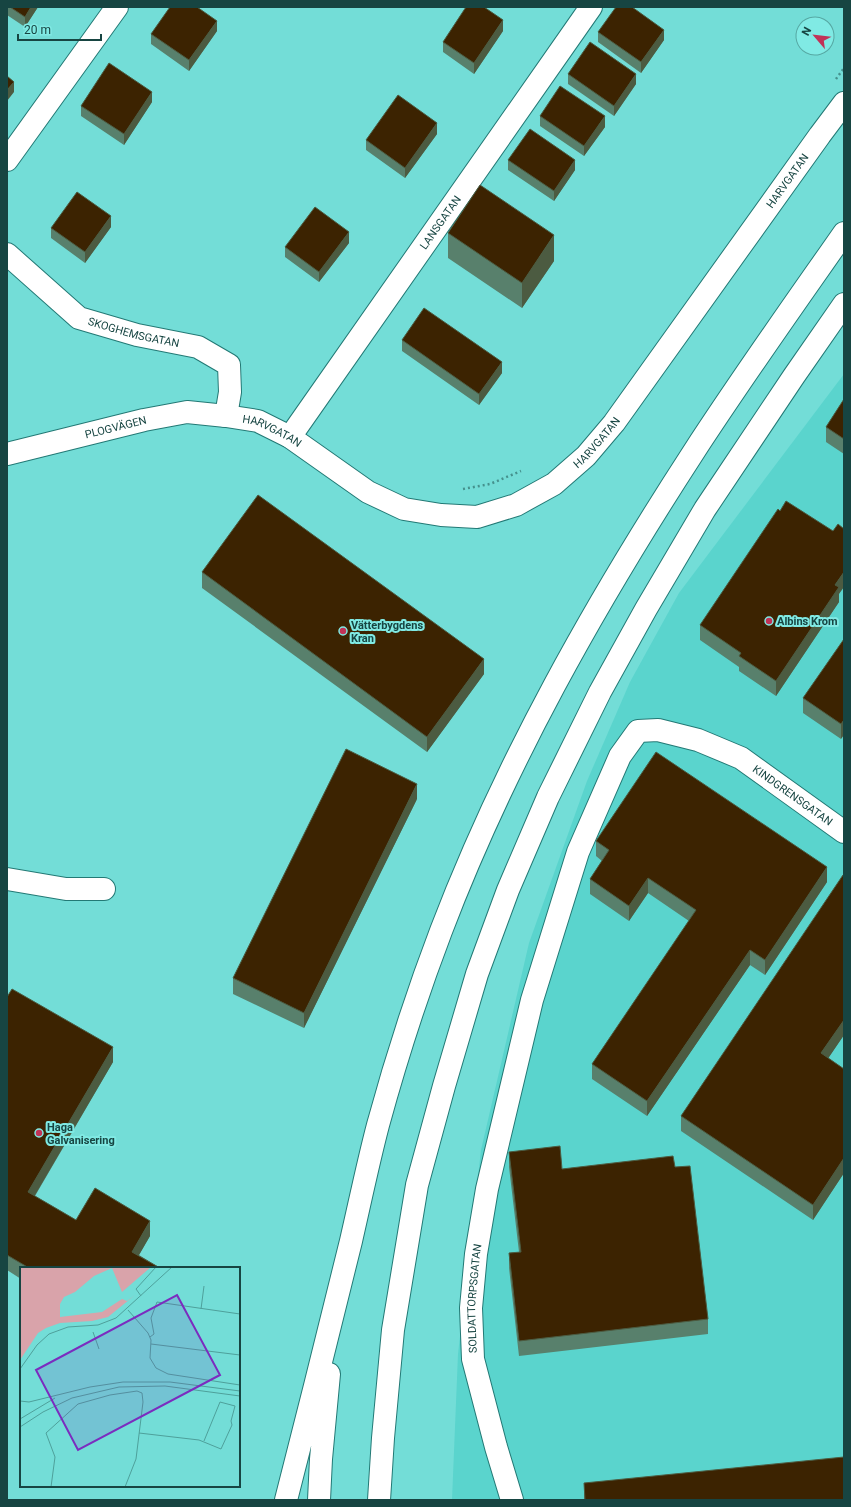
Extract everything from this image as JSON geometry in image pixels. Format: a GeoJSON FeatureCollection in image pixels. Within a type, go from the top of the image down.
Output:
{"type":"FeatureCollection","features":[{"type":"Feature","properties":{"kind":"main road"},"geometry":{"type":"LineString","coordinates":[[7,160],[117,7]]}},
{"type":"Feature","properties":{"kind":"main road","name":"LANSGATAN"},"geometry":{"type":"LineString","coordinates":[[290,437],[591,7]]}},
{"type":"Feature","properties":{"kind":"main road","name":"HARVGATAN"},"geometry":{"type":"LineString","coordinates":[[226,416],[258,421],[290,437],[368,492],[404,509],[434,514],[477,517],[516,505],[554,484],[586,456],[614,423],[844,103]]}},
{"type":"Feature","properties":{"kind":"main road"},"geometry":{"type":"LineString","coordinates":[[286,1500],[351,1241],[377,1128],[410,1019],[441,930],[482,832],[530,731],[582,636],[639,539],[694,452],[844,233]]}},
{"type":"Feature","properties":{"kind":"main road","name":"SKOGHEMSGATAN"},"geometry":{"type":"LineString","coordinates":[[7,254],[79,318],[138,335],[198,347],[229,365],[230,392],[226,416]]}},
{"type":"Feature","properties":{"kind":"main road"},"geometry":{"type":"LineString","coordinates":[[379,1500],[382,1438],[392,1330],[417,1185],[477,974],[508,890],[548,797],[600,692],[646,609],[705,509],[844,304]]}},
{"type":"Feature","properties":{"kind":"main road","name":"PLOGVÄGEN"},"geometry":{"type":"LineString","coordinates":[[7,454],[151,419],[187,412],[226,416]]}},
{"type":"Feature","properties":{"kind":"main road","name":"KINDGRENSGATAN"},"geometry":{"type":"LineString","coordinates":[[487,1189],[532,1000],[578,852],[620,756],[638,731],[658,730],[698,740],[741,758],[844,832]]}},
{"type":"Feature","properties":{"kind":"main road"},"geometry":{"type":"LineString","coordinates":[[7,878],[66,889],[104,889]]}},
{"type":"Feature","properties":{"kind":"main road","name":"SOLDATTORPSGATAN"},"geometry":{"type":"LineString","coordinates":[[487,1189],[476,1254],[471,1308],[473,1359],[496,1447],[512,1500]]}},
{"type":"Feature","properties":{"kind":"main road"},"geometry":{"type":"LineString","coordinates":[[319,1500],[321,1459],[329,1377],[351,1241]]}},
{"type":"Feature","properties":{"kind":"path"},"geometry":{"type":"LineString","coordinates":[[835,80],[844,68]]}},
{"type":"Feature","properties":{"kind":"path"},"geometry":{"type":"LineString","coordinates":[[462,490],[490,484],[526,469]]}},
{"type":"Feature","properties":{"kind":"shaded area"},"geometry":{"type":"Polygon","coordinates":[[[844,374],[844,1500],[452,1500],[458,1354],[481,1150],[529,943],[587,781],[630,682],[679,593],[844,374]]]}},
{"type":"Feature","properties":{"kind":"building"},"geometry":{"type":"Polygon","coordinates":[[[10,7],[31,7],[25,17],[10,7]]]}},
{"type":"Feature","properties":{"kind":"building"},"geometry":{"type":"Polygon","coordinates":[[[170,7],[197,7],[217,21],[189,60],[151,34],[170,7]]]}},
{"type":"Feature","properties":{"kind":"building"},"geometry":{"type":"Polygon","coordinates":[[[466,7],[484,7],[503,20],[474,63],[443,42],[466,7]]]}},
{"type":"Feature","properties":{"kind":"building"},"geometry":{"type":"Polygon","coordinates":[[[616,7],[632,7],[664,30],[641,62],[598,32],[616,7]]]}},
{"type":"Feature","properties":{"kind":"building"},"geometry":{"type":"Polygon","coordinates":[[[590,42],[636,74],[614,106],[568,74],[590,42]]]}},
{"type":"Feature","properties":{"kind":"building"},"geometry":{"type":"Polygon","coordinates":[[[109,63],[152,92],[124,134],[81,106],[109,63]]]}},
{"type":"Feature","properties":{"kind":"building"},"geometry":{"type":"Polygon","coordinates":[[[7,76],[14,82],[7,90],[7,76]]]}},
{"type":"Feature","properties":{"kind":"building"},"geometry":{"type":"Polygon","coordinates":[[[560,86],[605,116],[584,146],[540,116],[560,86]]]}},
{"type":"Feature","properties":{"kind":"building"},"geometry":{"type":"Polygon","coordinates":[[[398,95],[437,123],[405,168],[366,140],[398,95]]]}},
{"type":"Feature","properties":{"kind":"building"},"geometry":{"type":"Polygon","coordinates":[[[530,129],[575,160],[554,191],[508,160],[530,129]]]}},
{"type":"Feature","properties":{"kind":"building"},"geometry":{"type":"Polygon","coordinates":[[[480,185],[554,235],[522,283],[448,233],[480,185]]]}},
{"type":"Feature","properties":{"kind":"building"},"geometry":{"type":"Polygon","coordinates":[[[77,192],[111,216],[85,252],[51,228],[77,192]]]}},
{"type":"Feature","properties":{"kind":"building"},"geometry":{"type":"Polygon","coordinates":[[[315,207],[349,232],[319,272],[285,247],[315,207]]]}},
{"type":"Feature","properties":{"kind":"building"},"geometry":{"type":"Polygon","coordinates":[[[424,308],[502,362],[479,394],[402,340],[424,308]]]}},
{"type":"Feature","properties":{"kind":"building"},"geometry":{"type":"Polygon","coordinates":[[[844,399],[844,439],[826,427],[844,399]]]}},
{"type":"Feature","properties":{"kind":"building","name":"Vätterbygdens Kran"},"geometry":{"type":"Polygon","coordinates":[[[258,495],[484,659],[427,737],[202,572],[258,495]]]}},
{"type":"Feature","properties":{"kind":"building","name":"Albins Krom"},"geometry":{"type":"Polygon","coordinates":[[[786,501],[833,531],[838,524],[844,529],[844,572],[835,585],[839,587],[776,681],[739,656],[741,653],[700,625],[778,509],[780,511],[786,501]]]}},
{"type":"Feature","properties":{"kind":"building"},"geometry":{"type":"Polygon","coordinates":[[[844,639],[844,720],[841,724],[803,698],[844,639]]]}},
{"type":"Feature","properties":{"kind":"building"},"geometry":{"type":"Polygon","coordinates":[[[346,749],[417,784],[304,1013],[233,978],[346,749]]]}},
{"type":"Feature","properties":{"kind":"building"},"geometry":{"type":"Polygon","coordinates":[[[656,752],[827,867],[765,960],[750,950],[647,1101],[592,1064],[696,910],[648,878],[629,906],[590,879],[609,850],[596,841],[656,752]]]}},
{"type":"Feature","properties":{"kind":"building"},"geometry":{"type":"Polygon","coordinates":[[[843,875],[844,1020],[821,1053],[844,1069],[844,1158],[813,1205],[681,1116],[843,875]]]}},
{"type":"Feature","properties":{"kind":"building","name":"Haga Galvanisering"},"geometry":{"type":"Polygon","coordinates":[[[12,989],[113,1047],[28,1192],[76,1220],[95,1188],[150,1221],[132,1252],[158,1267],[27,1267],[7,1255],[7,997],[12,989]]]}},
{"type":"Feature","properties":{"kind":"building"},"geometry":{"type":"Polygon","coordinates":[[[560,1146],[562,1169],[673,1156],[675,1167],[690,1166],[708,1319],[519,1341],[509,1253],[521,1252],[509,1152],[560,1146]]]}},
{"type":"Feature","properties":{"kind":"building"},"geometry":{"type":"Polygon","coordinates":[[[844,1457],[844,1500],[585,1500],[584,1483],[844,1457]]]}},
{"type":"Feature","properties":{"kind":"place","name":"Albins Krom"},"geometry":{"type":"Point","coordinates":[769,621]}},
{"type":"Feature","properties":{"kind":"place","name":"Vätterbygdens Kran"},"geometry":{"type":"Point","coordinates":[343,631]}},
{"type":"Feature","properties":{"kind":"place","name":"Haga Galvanisering"},"geometry":{"type":"Point","coordinates":[39,1133]}}]}
